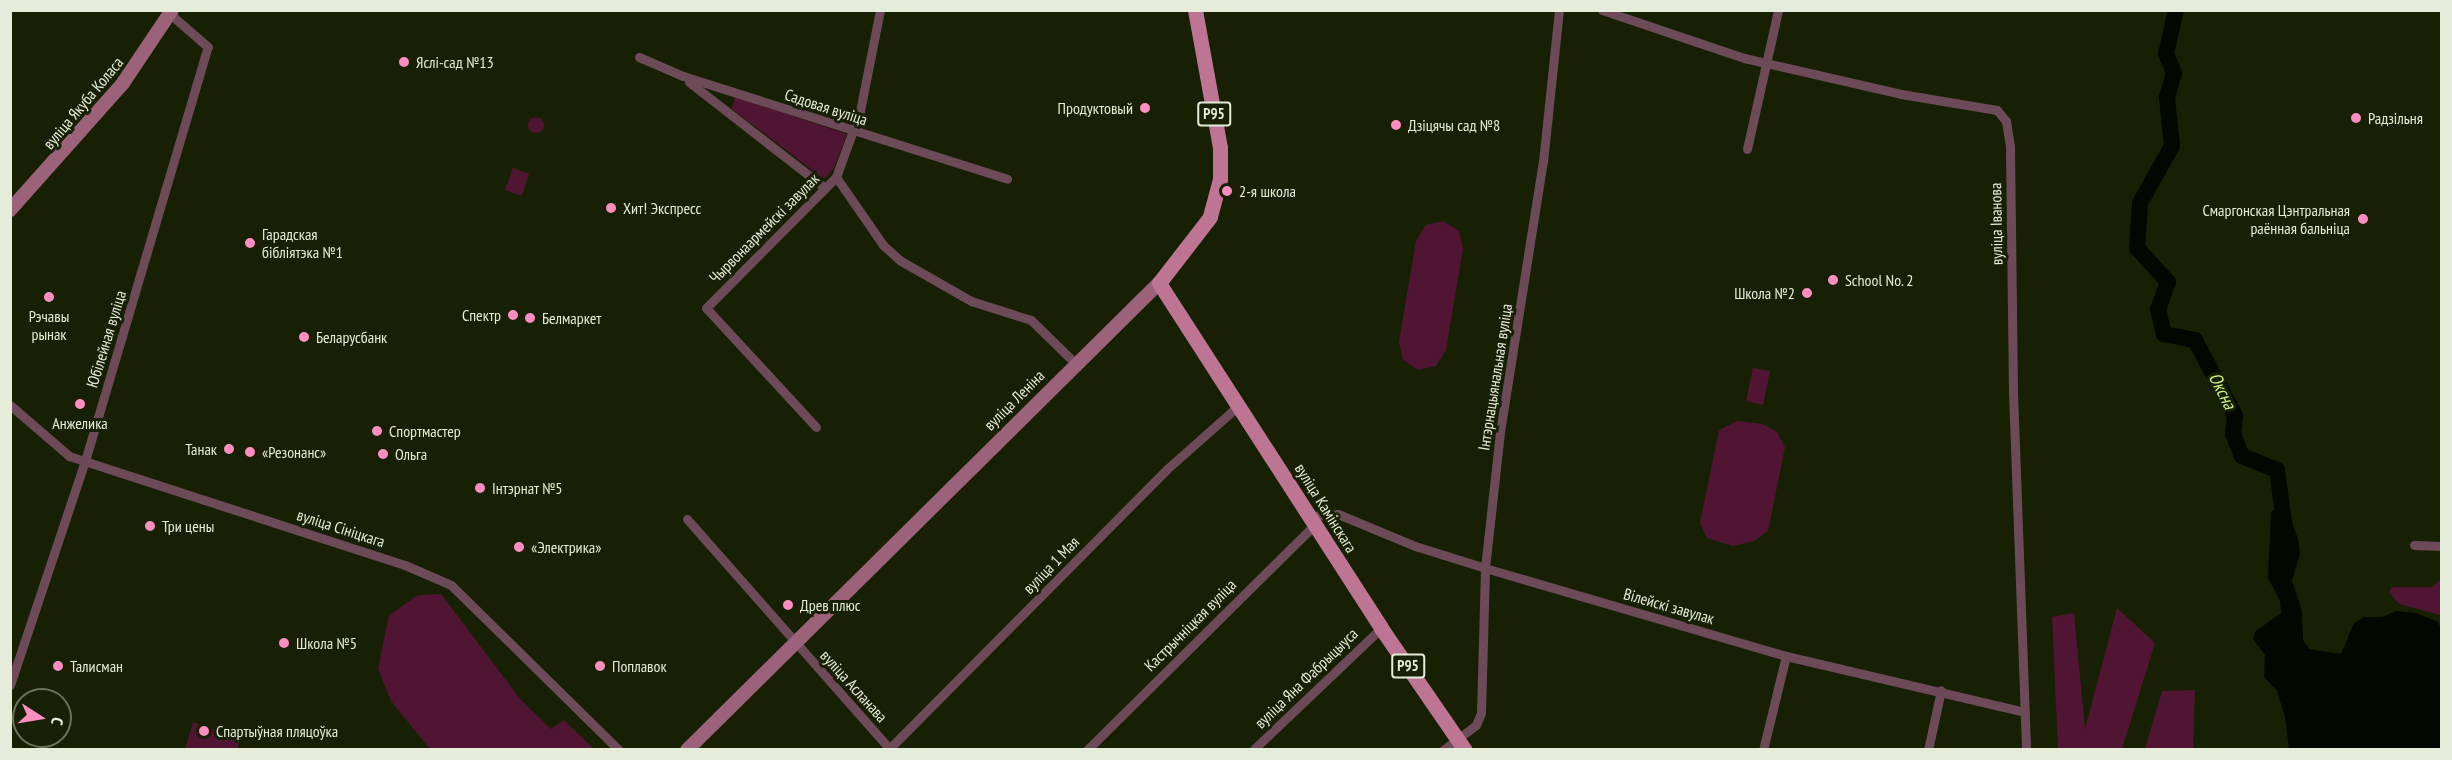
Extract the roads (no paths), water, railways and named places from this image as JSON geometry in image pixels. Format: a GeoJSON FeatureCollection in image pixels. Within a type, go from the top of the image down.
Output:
{"type":"FeatureCollection","features":[{"type":"Feature","properties":{"kind":"main road","name":"вуліца Леніна"},"geometry":{"type":"LineString","coordinates":[[687,750],[1076,364],[1160,284],[1210,217],[1220,179],[1220,148],[1195,10]]}},
{"type":"Feature","properties":{"kind":"main road","name":"вуліца Якуба Коласа"},"geometry":{"type":"LineString","coordinates":[[10,198],[117,78],[168,12]]}},
{"type":"Feature","properties":{"kind":"main road","name":"вуліца Якуба Коласа"},"geometry":{"type":"LineString","coordinates":[[10,210],[123,83],[168,12]]}},
{"type":"Feature","properties":{"kind":"main road","name":"вуліца Камінскага"},"geometry":{"type":"LineString","coordinates":[[1160,284],[1314,520],[1381,628],[1462,745]]}},
{"type":"Feature","properties":{"kind":"street","name":"Чырвонаармейскі завулак"},"geometry":{"type":"LineString","coordinates":[[816,427],[706,308],[836,177],[853,131],[880,10]]}},
{"type":"Feature","properties":{"kind":"street","name":"Інтэрнацыянальная вуліца"},"geometry":{"type":"LineString","coordinates":[[1443,750],[1462,745],[1476,725],[1481,713],[1485,568],[1500,432],[1543,162],[1559,10]]}},
{"type":"Feature","properties":{"kind":"street","name":"вуліца Іванова"},"geometry":{"type":"LineString","coordinates":[[1602,10],[1765,62],[1901,94],[1997,110],[2006,121],[2010,147],[2013,392],[2026,750]]}},
{"type":"Feature","properties":{"kind":"street"},"geometry":{"type":"LineString","coordinates":[[1747,149],[1778,10]]}},
{"type":"Feature","properties":{"kind":"street","name":"Юбілейная вуліца"},"geometry":{"type":"LineString","coordinates":[[10,685],[85,460],[208,47],[168,12]]}},
{"type":"Feature","properties":{"kind":"street","name":"Садовая вуліца"},"geometry":{"type":"LineString","coordinates":[[639,57],[683,76],[1007,179]]}},
{"type":"Feature","properties":{"kind":"street"},"geometry":{"type":"LineString","coordinates":[[683,76],[825,188]]}},
{"type":"Feature","properties":{"kind":"street"},"geometry":{"type":"LineString","coordinates":[[836,177],[883,245],[902,261],[971,301],[1031,320],[1076,364]]}},
{"type":"Feature","properties":{"kind":"street","name":"вуліца Сініцкага"},"geometry":{"type":"LineString","coordinates":[[10,405],[69,456],[405,565],[451,585],[619,750]]}},
{"type":"Feature","properties":{"kind":"street","name":"вуліца 1 Мая"},"geometry":{"type":"LineString","coordinates":[[889,749],[1167,469],[1239,405]]}},
{"type":"Feature","properties":{"kind":"street","name":"Вілейскі завулак"},"geometry":{"type":"LineString","coordinates":[[1314,520],[1338,514],[1415,546],[1786,656],[1941,690],[2025,712]]}},
{"type":"Feature","properties":{"kind":"street","name":"вуліца Асланава"},"geometry":{"type":"LineString","coordinates":[[687,519],[889,749]]}},
{"type":"Feature","properties":{"kind":"street","name":"Кастрычніцкая вуліца"},"geometry":{"type":"LineString","coordinates":[[1087,750],[1314,520]]}},
{"type":"Feature","properties":{"kind":"street"},"geometry":{"type":"LineString","coordinates":[[2414,545],[2442,546]]}},
{"type":"Feature","properties":{"kind":"street","name":"вуліца Яна Фабрыцыуса"},"geometry":{"type":"LineString","coordinates":[[1253,750],[1381,628]]}},
{"type":"Feature","properties":{"kind":"street"},"geometry":{"type":"LineString","coordinates":[[1763,750],[1786,656]]}},
{"type":"Feature","properties":{"kind":"street"},"geometry":{"type":"LineString","coordinates":[[1928,750],[1941,690]]}},
{"type":"Feature","properties":{"kind":"waterway","name":"Оксна"},"geometry":{"type":"LineString","coordinates":[[2176,10],[2166,54],[2174,73],[2167,98],[2172,146],[2140,203],[2137,248],[2168,282],[2158,309],[2164,334],[2195,340],[2235,416],[2233,434],[2242,456],[2277,470],[2285,529]]}},
{"type":"Feature","properties":{"kind":"place","name":"Яслі-сад №13"},"geometry":{"type":"Point","coordinates":[404,62]}},
{"type":"Feature","properties":{"kind":"place","name":"Продуктовый"},"geometry":{"type":"Point","coordinates":[1145,108]}},
{"type":"Feature","properties":{"kind":"place","name":"Радзільня"},"geometry":{"type":"Point","coordinates":[2356,118]}},
{"type":"Feature","properties":{"kind":"place","name":"Дзіцячы сад №8"},"geometry":{"type":"Point","coordinates":[1396,125]}},
{"type":"Feature","properties":{"kind":"place","name":"2-я школа"},"geometry":{"type":"Point","coordinates":[1227,191]}},
{"type":"Feature","properties":{"kind":"place","name":"Хит! Экспресс"},"geometry":{"type":"Point","coordinates":[611,208]}},
{"type":"Feature","properties":{"kind":"place","name":"Смаргонская Цэнтральная раённая бальніца"},"geometry":{"type":"Point","coordinates":[2363,219]}},
{"type":"Feature","properties":{"kind":"place","name":"Гарадская бібліятэка №1"},"geometry":{"type":"Point","coordinates":[250,243]}},
{"type":"Feature","properties":{"kind":"place","name":"School No. 2"},"geometry":{"type":"Point","coordinates":[1833,280]}},
{"type":"Feature","properties":{"kind":"place","name":"Школа №2"},"geometry":{"type":"Point","coordinates":[1807,293]}},
{"type":"Feature","properties":{"kind":"place","name":"Рэчавы рынак"},"geometry":{"type":"Point","coordinates":[49,297]}},
{"type":"Feature","properties":{"kind":"place","name":"Спектр"},"geometry":{"type":"Point","coordinates":[513,315]}},
{"type":"Feature","properties":{"kind":"place","name":"Белмаркет"},"geometry":{"type":"Point","coordinates":[530,318]}},
{"type":"Feature","properties":{"kind":"place","name":"Беларусбанк"},"geometry":{"type":"Point","coordinates":[304,337]}},
{"type":"Feature","properties":{"kind":"place","name":"Анжелика"},"geometry":{"type":"Point","coordinates":[80,404]}},
{"type":"Feature","properties":{"kind":"place","name":"Спортмастер"},"geometry":{"type":"Point","coordinates":[377,431]}},
{"type":"Feature","properties":{"kind":"place","name":"Танак"},"geometry":{"type":"Point","coordinates":[229,449]}},
{"type":"Feature","properties":{"kind":"place","name":"«Резонанс»"},"geometry":{"type":"Point","coordinates":[250,452]}},
{"type":"Feature","properties":{"kind":"place","name":"Ольга"},"geometry":{"type":"Point","coordinates":[383,454]}},
{"type":"Feature","properties":{"kind":"place","name":"Інтэрнат №5"},"geometry":{"type":"Point","coordinates":[480,488]}},
{"type":"Feature","properties":{"kind":"place","name":"Три цены"},"geometry":{"type":"Point","coordinates":[150,526]}},
{"type":"Feature","properties":{"kind":"place","name":"«Электрика»"},"geometry":{"type":"Point","coordinates":[519,547]}},
{"type":"Feature","properties":{"kind":"place","name":"Древ плюс"},"geometry":{"type":"Point","coordinates":[788,605]}},
{"type":"Feature","properties":{"kind":"place","name":"Школа №5"},"geometry":{"type":"Point","coordinates":[284,643]}},
{"type":"Feature","properties":{"kind":"place","name":"Талисман"},"geometry":{"type":"Point","coordinates":[58,666]}},
{"type":"Feature","properties":{"kind":"place","name":"Поплавок"},"geometry":{"type":"Point","coordinates":[600,666]}},
{"type":"Feature","properties":{"kind":"place","name":"Спартыўная пляцоўка"},"geometry":{"type":"Point","coordinates":[204,731]}}]}
